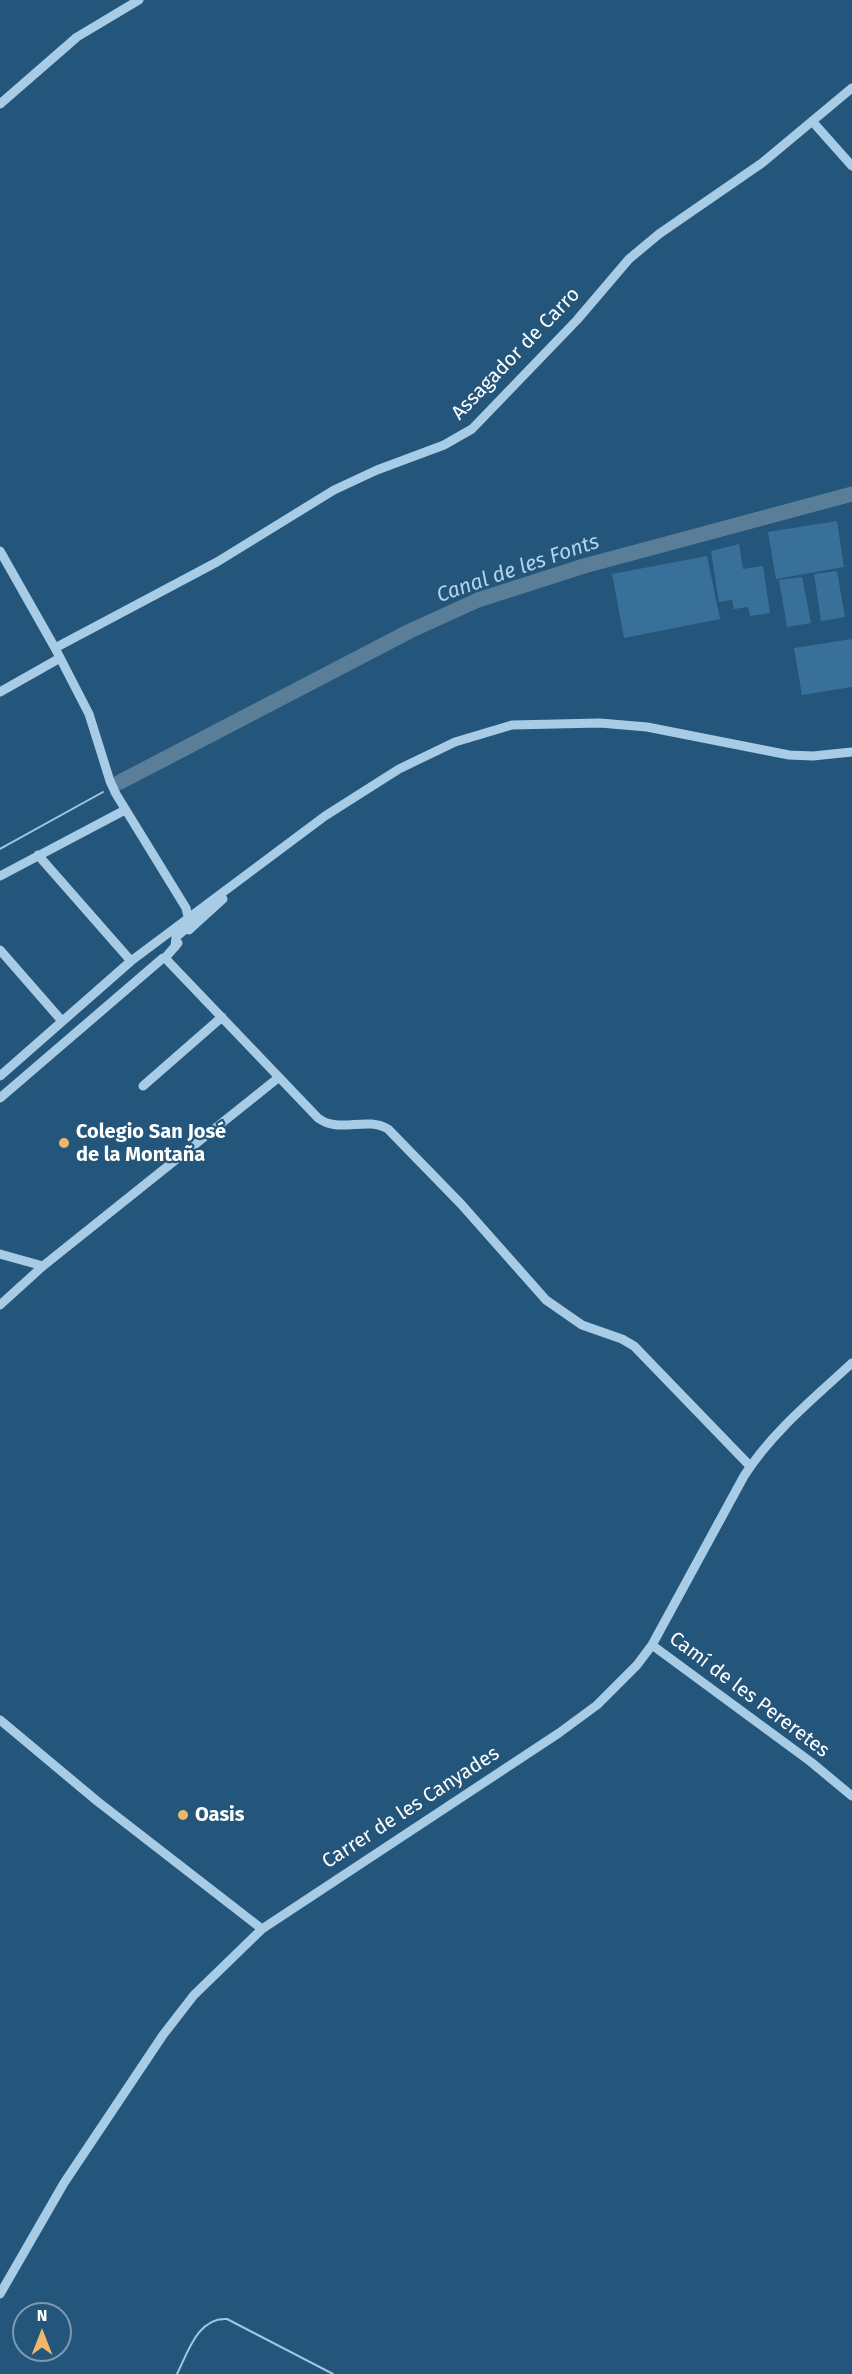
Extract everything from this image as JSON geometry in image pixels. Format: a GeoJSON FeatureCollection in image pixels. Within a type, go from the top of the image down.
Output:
{"type":"FeatureCollection","features":[{"type":"Feature","properties":{"kind":"street"},"geometry":{"type":"LineString","coordinates":[[0,104],[77,37],[139,0]]}},
{"type":"Feature","properties":{"kind":"street","name":"Assagador de Carro"},"geometry":{"type":"LineString","coordinates":[[55,648],[217,562],[356,479],[444,445],[472,429],[577,320],[615,274],[636,254],[659,234],[762,163],[852,88]]}},
{"type":"Feature","properties":{"kind":"street"},"geometry":{"type":"LineString","coordinates":[[812,122],[852,166]]}},
{"type":"Feature","properties":{"kind":"street"},"geometry":{"type":"LineString","coordinates":[[0,551],[89,714],[116,794],[190,917],[190,925],[176,937],[169,953]]}},
{"type":"Feature","properties":{"kind":"street"},"geometry":{"type":"LineString","coordinates":[[0,692],[60,658]]}},
{"type":"Feature","properties":{"kind":"street"},"geometry":{"type":"LineString","coordinates":[[0,1076],[151,946],[325,816],[399,769],[455,742],[512,725],[565,722],[614,723],[647,727],[789,755],[813,756],[852,752]]}},
{"type":"Feature","properties":{"kind":"street"},"geometry":{"type":"LineString","coordinates":[[0,876],[125,810]]}},
{"type":"Feature","properties":{"kind":"street"},"geometry":{"type":"LineString","coordinates":[[38,855],[131,962]]}},
{"type":"Feature","properties":{"kind":"street"},"geometry":{"type":"LineString","coordinates":[[0,1098],[169,953],[187,933],[256,869]]}},
{"type":"Feature","properties":{"kind":"street"},"geometry":{"type":"LineString","coordinates":[[161,939],[169,953],[222,1017],[278,1078],[325,1124],[336,1126],[377,1124],[388,1129],[462,1204],[546,1300],[582,1325],[622,1339],[634,1346],[750,1466]]}},
{"type":"Feature","properties":{"kind":"street"},"geometry":{"type":"LineString","coordinates":[[151,946],[169,953]]}},
{"type":"Feature","properties":{"kind":"street"},"geometry":{"type":"LineString","coordinates":[[0,950],[62,1021]]}},
{"type":"Feature","properties":{"kind":"street"},"geometry":{"type":"LineString","coordinates":[[142,1086],[222,1017]]}},
{"type":"Feature","properties":{"kind":"street"},"geometry":{"type":"LineString","coordinates":[[0,1305],[44,1266],[278,1078]]}},
{"type":"Feature","properties":{"kind":"street"},"geometry":{"type":"LineString","coordinates":[[0,1254],[44,1266]]}},
{"type":"Feature","properties":{"kind":"street","name":"Carrer de les Canyades"},"geometry":{"type":"LineString","coordinates":[[0,2294],[64,2183],[175,2018],[194,1995],[262,1929],[559,1733],[597,1705],[630,1672],[652,1645],[750,1466],[775,1436],[852,1363]]}},
{"type":"Feature","properties":{"kind":"street","name":"Camí de les Pereretes"},"geometry":{"type":"LineString","coordinates":[[652,1645],[811,1762],[852,1796]]}},
{"type":"Feature","properties":{"kind":"street"},"geometry":{"type":"LineString","coordinates":[[0,1720],[106,1808],[262,1929]]}},
{"type":"Feature","properties":{"kind":"shaded area"},"geometry":{"type":"Polygon","coordinates":[[[837,521],[844,567],[776,579],[768,532],[837,521]]]}},
{"type":"Feature","properties":{"kind":"shaded area"},"geometry":{"type":"Polygon","coordinates":[[[739,544],[743,569],[763,566],[770,613],[750,616],[748,607],[734,609],[732,600],[719,602],[711,551],[739,544]]]}},
{"type":"Feature","properties":{"kind":"shaded area"},"geometry":{"type":"Polygon","coordinates":[[[707,556],[720,619],[624,638],[612,574],[707,556]]]}},
{"type":"Feature","properties":{"kind":"shaded area"},"geometry":{"type":"Polygon","coordinates":[[[837,571],[845,617],[821,621],[814,574],[837,571]]]}},
{"type":"Feature","properties":{"kind":"shaded area"},"geometry":{"type":"Polygon","coordinates":[[[802,577],[811,623],[787,627],[779,580],[802,577]]]}},
{"type":"Feature","properties":{"kind":"shaded area"},"geometry":{"type":"Polygon","coordinates":[[[852,639],[852,687],[802,695],[794,648],[852,639]]]}},
{"type":"Feature","properties":{"kind":"waterway","name":"Canal de les Fonts"},"geometry":{"type":"LineString","coordinates":[[120,782],[410,631],[478,600],[584,566],[852,494]]}},
{"type":"Feature","properties":{"kind":"waterway","name":"Canal de les Fonts"},"geometry":{"type":"LineString","coordinates":[[0,849],[103,792]]}},
{"type":"Feature","properties":{"kind":"waterway"},"geometry":{"type":"LineString","coordinates":[[177,2374],[190,2346],[201,2330],[217,2320],[227,2319],[333,2374]]}},
{"type":"Feature","properties":{"kind":"place","name":"Colegio San José de la Montaña"},"geometry":{"type":"Point","coordinates":[64,1143]}},
{"type":"Feature","properties":{"kind":"place","name":"Oasis"},"geometry":{"type":"Point","coordinates":[183,1815]}}]}
